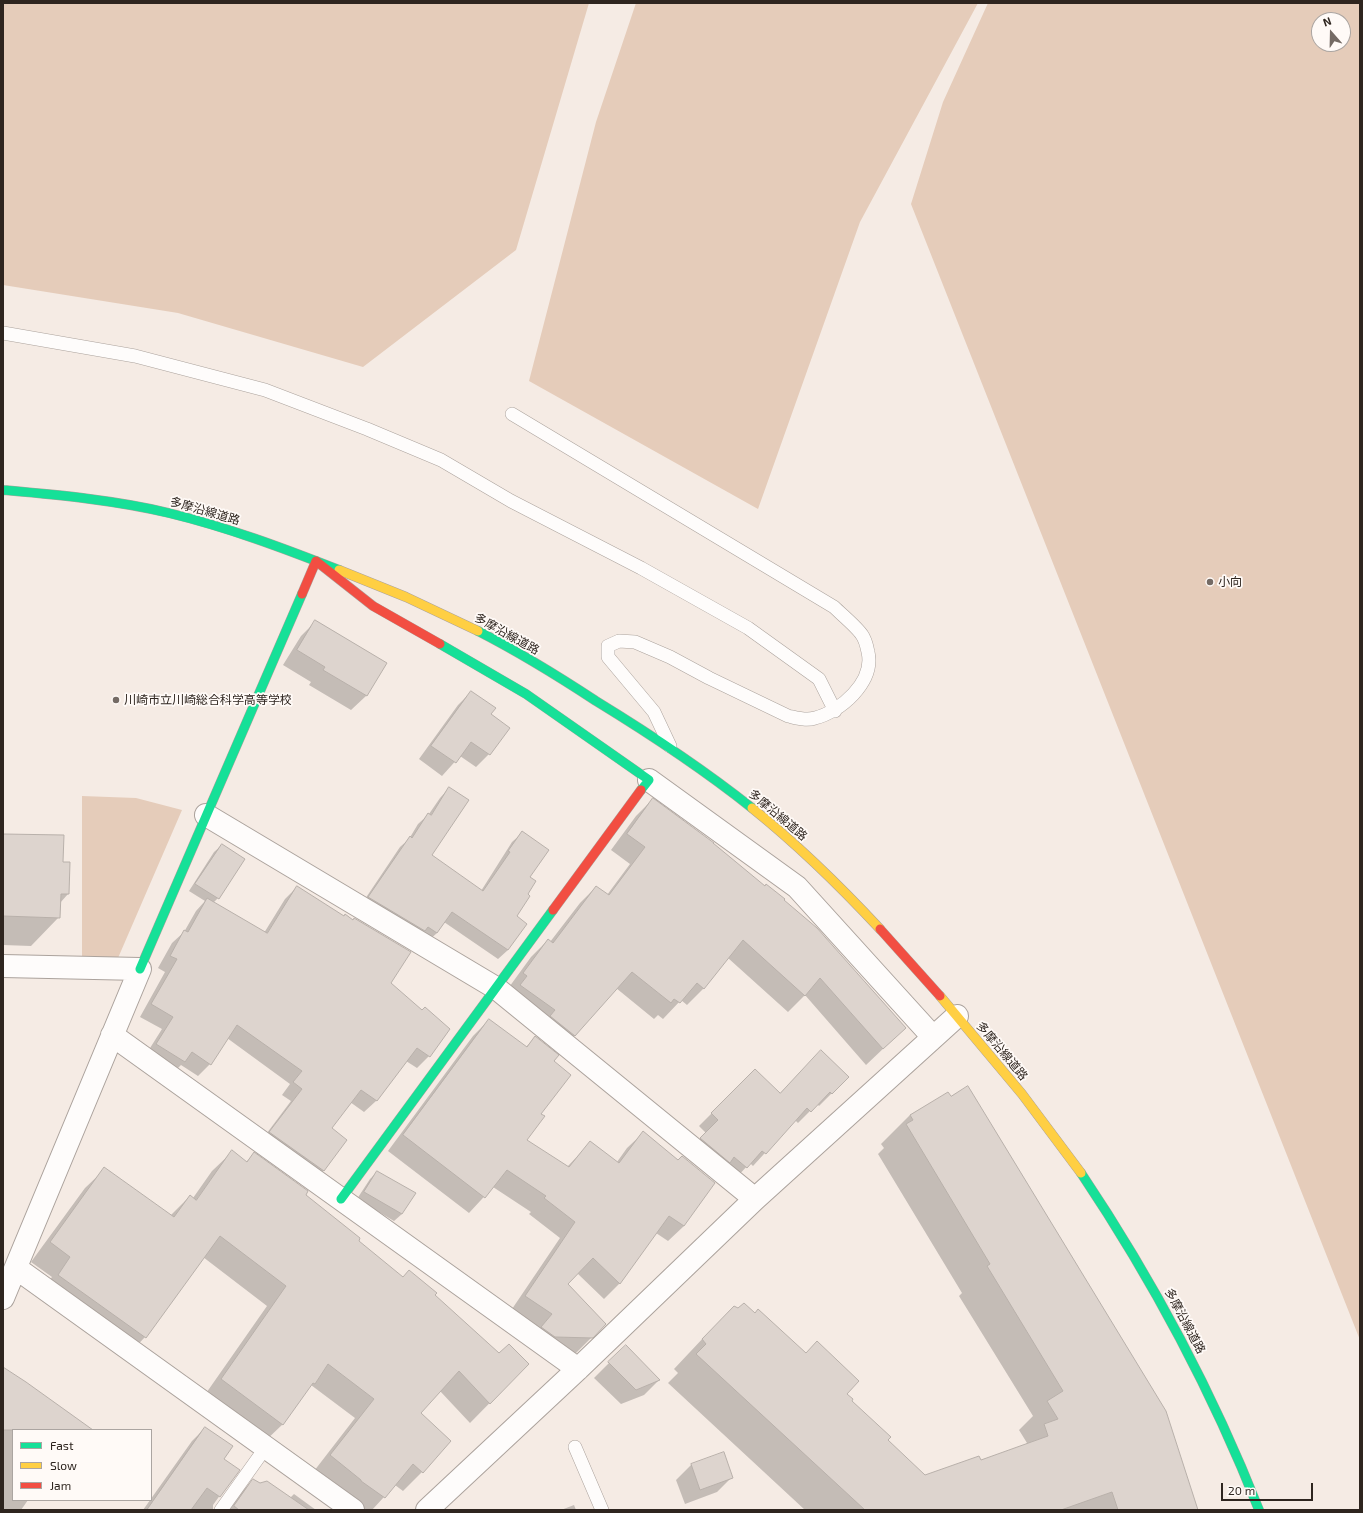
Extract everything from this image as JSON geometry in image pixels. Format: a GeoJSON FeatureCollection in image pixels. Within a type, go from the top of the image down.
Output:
{"type":"FeatureCollection","features":[{"type":"Feature","properties":{"kind":"main road","name":"多摩沿線道路"},"geometry":{"type":"LineString","coordinates":[[5,489],[87,498],[151,508],[210,524],[261,541],[407,597],[471,627],[555,675],[672,749],[743,801],[778,829],[844,891],[882,931],[957,1016],[1013,1082],[1082,1174],[1146,1274],[1176,1329],[1210,1396],[1241,1465],[1259,1510]]}},
{"type":"Feature","properties":{"kind":"main road"},"geometry":{"type":"LineString","coordinates":[[140,969],[316,561],[373,606],[526,694],[650,780],[341,1199]]}},
{"type":"Feature","properties":{"kind":"street"},"geometry":{"type":"LineString","coordinates":[[650,780],[797,887],[933,1037]]}},
{"type":"Feature","properties":{"kind":"street"},"geometry":{"type":"LineString","coordinates":[[206,815],[496,988],[755,1199]]}},
{"type":"Feature","properties":{"kind":"street"},"geometry":{"type":"LineString","coordinates":[[3,966],[140,969],[3,1298]]}},
{"type":"Feature","properties":{"kind":"street"},"geometry":{"type":"LineString","coordinates":[[427,1510],[578,1369],[755,1199],[957,1016]]}},
{"type":"Feature","properties":{"kind":"street"},"geometry":{"type":"LineString","coordinates":[[112,1035],[578,1369]]}},
{"type":"Feature","properties":{"kind":"street"},"geometry":{"type":"LineString","coordinates":[[16,1268],[353,1510]]}},
{"type":"Feature","properties":{"kind":"lane"},"geometry":{"type":"LineString","coordinates":[[3,333],[135,356],[265,390],[367,429],[440,460],[511,501],[641,568],[748,628],[819,679],[834,711]]}},
{"type":"Feature","properties":{"kind":"lane"},"geometry":{"type":"LineString","coordinates":[[512,414],[834,607],[862,635],[869,654],[868,670],[861,685],[850,698],[834,711],[814,719],[801,719],[788,716],[709,678],[670,657],[635,642],[618,641],[608,646],[608,657],[654,712],[672,749]]}},
{"type":"Feature","properties":{"kind":"lane"},"geometry":{"type":"LineString","coordinates":[[221,1510],[266,1447]]}},
{"type":"Feature","properties":{"kind":"lane"},"geometry":{"type":"LineString","coordinates":[[575,1447],[602,1510]]}},
{"type":"Feature","properties":{"kind":"shaded area"},"geometry":{"type":"Polygon","coordinates":[[[3,3],[589,3],[516,250],[363,367],[178,313],[3,285],[3,3]]]}},
{"type":"Feature","properties":{"kind":"shaded area"},"geometry":{"type":"Polygon","coordinates":[[[636,3],[978,3],[860,222],[758,509],[529,381],[596,122],[636,3]]]}},
{"type":"Feature","properties":{"kind":"shaded area","name":"小向"},"geometry":{"type":"Polygon","coordinates":[[[988,3],[1360,3],[1360,1340],[911,204],[943,102],[988,3]]]}},
{"type":"Feature","properties":{"kind":"shaded area"},"geometry":{"type":"Polygon","coordinates":[[[82,796],[136,798],[182,810],[118,958],[82,958],[82,796]]]}},
{"type":"Feature","properties":{"kind":"building"},"geometry":{"type":"Polygon","coordinates":[[[315,620],[387,663],[367,696],[323,670],[325,667],[297,650],[315,620]]]}},
{"type":"Feature","properties":{"kind":"building"},"geometry":{"type":"Polygon","coordinates":[[[471,691],[496,708],[491,714],[510,728],[490,755],[471,742],[456,763],[431,746],[471,691]]]}},
{"type":"Feature","properties":{"kind":"building"},"geometry":{"type":"Polygon","coordinates":[[[449,787],[469,800],[432,855],[483,891],[510,852],[508,851],[522,831],[549,850],[530,877],[536,881],[528,894],[530,896],[517,916],[527,924],[508,950],[452,912],[437,933],[428,927],[425,931],[368,897],[410,836],[412,838],[428,813],[431,815],[449,787]]]}},
{"type":"Feature","properties":{"kind":"building"},"geometry":{"type":"Polygon","coordinates":[[[653,798],[714,843],[765,886],[766,884],[785,899],[784,900],[817,928],[906,1028],[883,1049],[820,978],[805,996],[743,940],[704,989],[697,983],[680,1003],[674,999],[671,1003],[632,972],[575,1036],[550,1016],[555,1010],[520,985],[527,976],[523,973],[548,939],[553,943],[596,886],[609,895],[645,847],[627,834],[653,798]]]}},
{"type":"Feature","properties":{"kind":"building"},"geometry":{"type":"Polygon","coordinates":[[[3,834],[64,835],[63,862],[70,862],[69,894],[61,894],[60,918],[3,916],[3,834]]]}},
{"type":"Feature","properties":{"kind":"building"},"geometry":{"type":"Polygon","coordinates":[[[222,844],[245,859],[219,899],[195,884],[222,844]]]}},
{"type":"Feature","properties":{"kind":"building"},"geometry":{"type":"Polygon","coordinates":[[[297,886],[344,916],[345,914],[353,920],[354,918],[411,952],[391,983],[422,1010],[425,1007],[450,1029],[430,1057],[417,1048],[377,1101],[361,1090],[332,1128],[347,1140],[324,1171],[269,1132],[302,1089],[293,1082],[302,1071],[237,1025],[211,1065],[192,1052],[185,1062],[156,1044],[173,1017],[151,1004],[177,959],[170,956],[184,930],[188,932],[207,898],[267,933],[297,886]]]}},
{"type":"Feature","properties":{"kind":"building"},"geometry":{"type":"Polygon","coordinates":[[[489,1019],[527,1047],[535,1036],[559,1055],[554,1061],[571,1075],[541,1114],[545,1116],[527,1140],[569,1167],[590,1141],[619,1163],[643,1131],[678,1160],[682,1156],[715,1183],[684,1226],[669,1216],[620,1284],[593,1258],[568,1284],[606,1324],[593,1338],[555,1337],[541,1327],[552,1314],[525,1296],[575,1222],[544,1198],[546,1196],[507,1170],[485,1198],[403,1135],[489,1019]]]}},
{"type":"Feature","properties":{"kind":"building"},"geometry":{"type":"Polygon","coordinates":[[[821,1050],[849,1077],[832,1094],[830,1092],[811,1112],[807,1108],[766,1154],[762,1151],[747,1168],[734,1157],[730,1163],[700,1138],[718,1120],[711,1113],[755,1069],[780,1093],[821,1050]]]}},
{"type":"Feature","properties":{"kind":"building"},"geometry":{"type":"Polygon","coordinates":[[[968,1086],[1166,1411],[1198,1510],[1118,1510],[1112,1492],[1061,1510],[865,1510],[696,1354],[706,1344],[702,1339],[734,1306],[738,1308],[744,1303],[755,1313],[758,1309],[806,1353],[817,1341],[859,1381],[847,1394],[853,1399],[852,1401],[891,1437],[888,1440],[925,1475],[979,1456],[981,1460],[1048,1436],[1044,1424],[1058,1419],[1047,1401],[1063,1391],[987,1266],[990,1264],[906,1124],[913,1120],[910,1115],[948,1092],[951,1096],[968,1086]]]}},
{"type":"Feature","properties":{"kind":"building"},"geometry":{"type":"Polygon","coordinates":[[[232,1150],[247,1162],[254,1152],[308,1191],[306,1195],[360,1238],[359,1241],[403,1277],[409,1270],[437,1293],[435,1295],[499,1353],[509,1344],[529,1364],[490,1404],[459,1371],[421,1413],[451,1441],[423,1473],[413,1464],[385,1498],[361,1481],[330,1455],[374,1399],[328,1364],[315,1384],[313,1383],[283,1425],[221,1379],[286,1286],[220,1236],[146,1338],[58,1275],[70,1257],[50,1242],[104,1167],[174,1217],[190,1195],[196,1200],[232,1150]]]}},
{"type":"Feature","properties":{"kind":"building"},"geometry":{"type":"Polygon","coordinates":[[[377,1171],[416,1193],[402,1214],[364,1192],[377,1171]]]}},
{"type":"Feature","properties":{"kind":"building"},"geometry":{"type":"Polygon","coordinates":[[[626,1345],[660,1380],[636,1390],[608,1362],[626,1345]]]}},
{"type":"Feature","properties":{"kind":"building"},"geometry":{"type":"Polygon","coordinates":[[[3,1367],[92,1429],[12,1429],[3,1430],[3,1367]]]}},
{"type":"Feature","properties":{"kind":"building"},"geometry":{"type":"Polygon","coordinates":[[[205,1427],[233,1446],[224,1459],[240,1470],[220,1497],[207,1488],[191,1510],[147,1510],[205,1427]]]}},
{"type":"Feature","properties":{"kind":"building"},"geometry":{"type":"Polygon","coordinates":[[[724,1452],[733,1478],[700,1490],[691,1464],[724,1452]]]}},
{"type":"Feature","properties":{"kind":"building"},"geometry":{"type":"Polygon","coordinates":[[[253,1479],[260,1483],[267,1481],[309,1510],[239,1510],[234,1506],[253,1479]]]}},
{"type":"Feature","properties":{"kind":"traffic: fast"},"geometry":{"type":"LineString","coordinates":[[3,490],[107,501],[149,508],[255,538],[339,570]]}},
{"type":"Feature","properties":{"kind":"traffic: fast"},"geometry":{"type":"LineString","coordinates":[[140,969],[302,594]]}},
{"type":"Feature","properties":{"kind":"traffic: fast"},"geometry":{"type":"LineString","coordinates":[[478,631],[538,664],[636,726],[676,752],[752,808]]}},
{"type":"Feature","properties":{"kind":"traffic: fast"},"geometry":{"type":"LineString","coordinates":[[440,644],[526,694],[649,780],[641,790]]}},
{"type":"Feature","properties":{"kind":"traffic: fast"},"geometry":{"type":"LineString","coordinates":[[341,1199],[553,910]]}},
{"type":"Feature","properties":{"kind":"traffic: fast"},"geometry":{"type":"LineString","coordinates":[[1081,1173],[1132,1254],[1179,1337],[1221,1422],[1259,1510]]}},
{"type":"Feature","properties":{"kind":"traffic: slow"},"geometry":{"type":"LineString","coordinates":[[339,570],[406,597],[478,631]]}},
{"type":"Feature","properties":{"kind":"traffic: slow"},"geometry":{"type":"LineString","coordinates":[[752,808],[786,836],[818,866],[880,929]]}},
{"type":"Feature","properties":{"kind":"traffic: slow"},"geometry":{"type":"LineString","coordinates":[[940,996],[1022,1094],[1081,1173]]}},
{"type":"Feature","properties":{"kind":"traffic: jam"},"geometry":{"type":"LineString","coordinates":[[302,594],[316,561],[373,606],[440,644]]}},
{"type":"Feature","properties":{"kind":"traffic: jam"},"geometry":{"type":"LineString","coordinates":[[553,910],[641,790]]}},
{"type":"Feature","properties":{"kind":"traffic: jam"},"geometry":{"type":"LineString","coordinates":[[880,929],[940,996]]}},
{"type":"Feature","properties":{"kind":"place","name":"小向"},"geometry":{"type":"Point","coordinates":[1210,582]}},
{"type":"Feature","properties":{"kind":"place","name":"川崎市立川崎総合科学高等学校"},"geometry":{"type":"Point","coordinates":[116,700]}}]}
